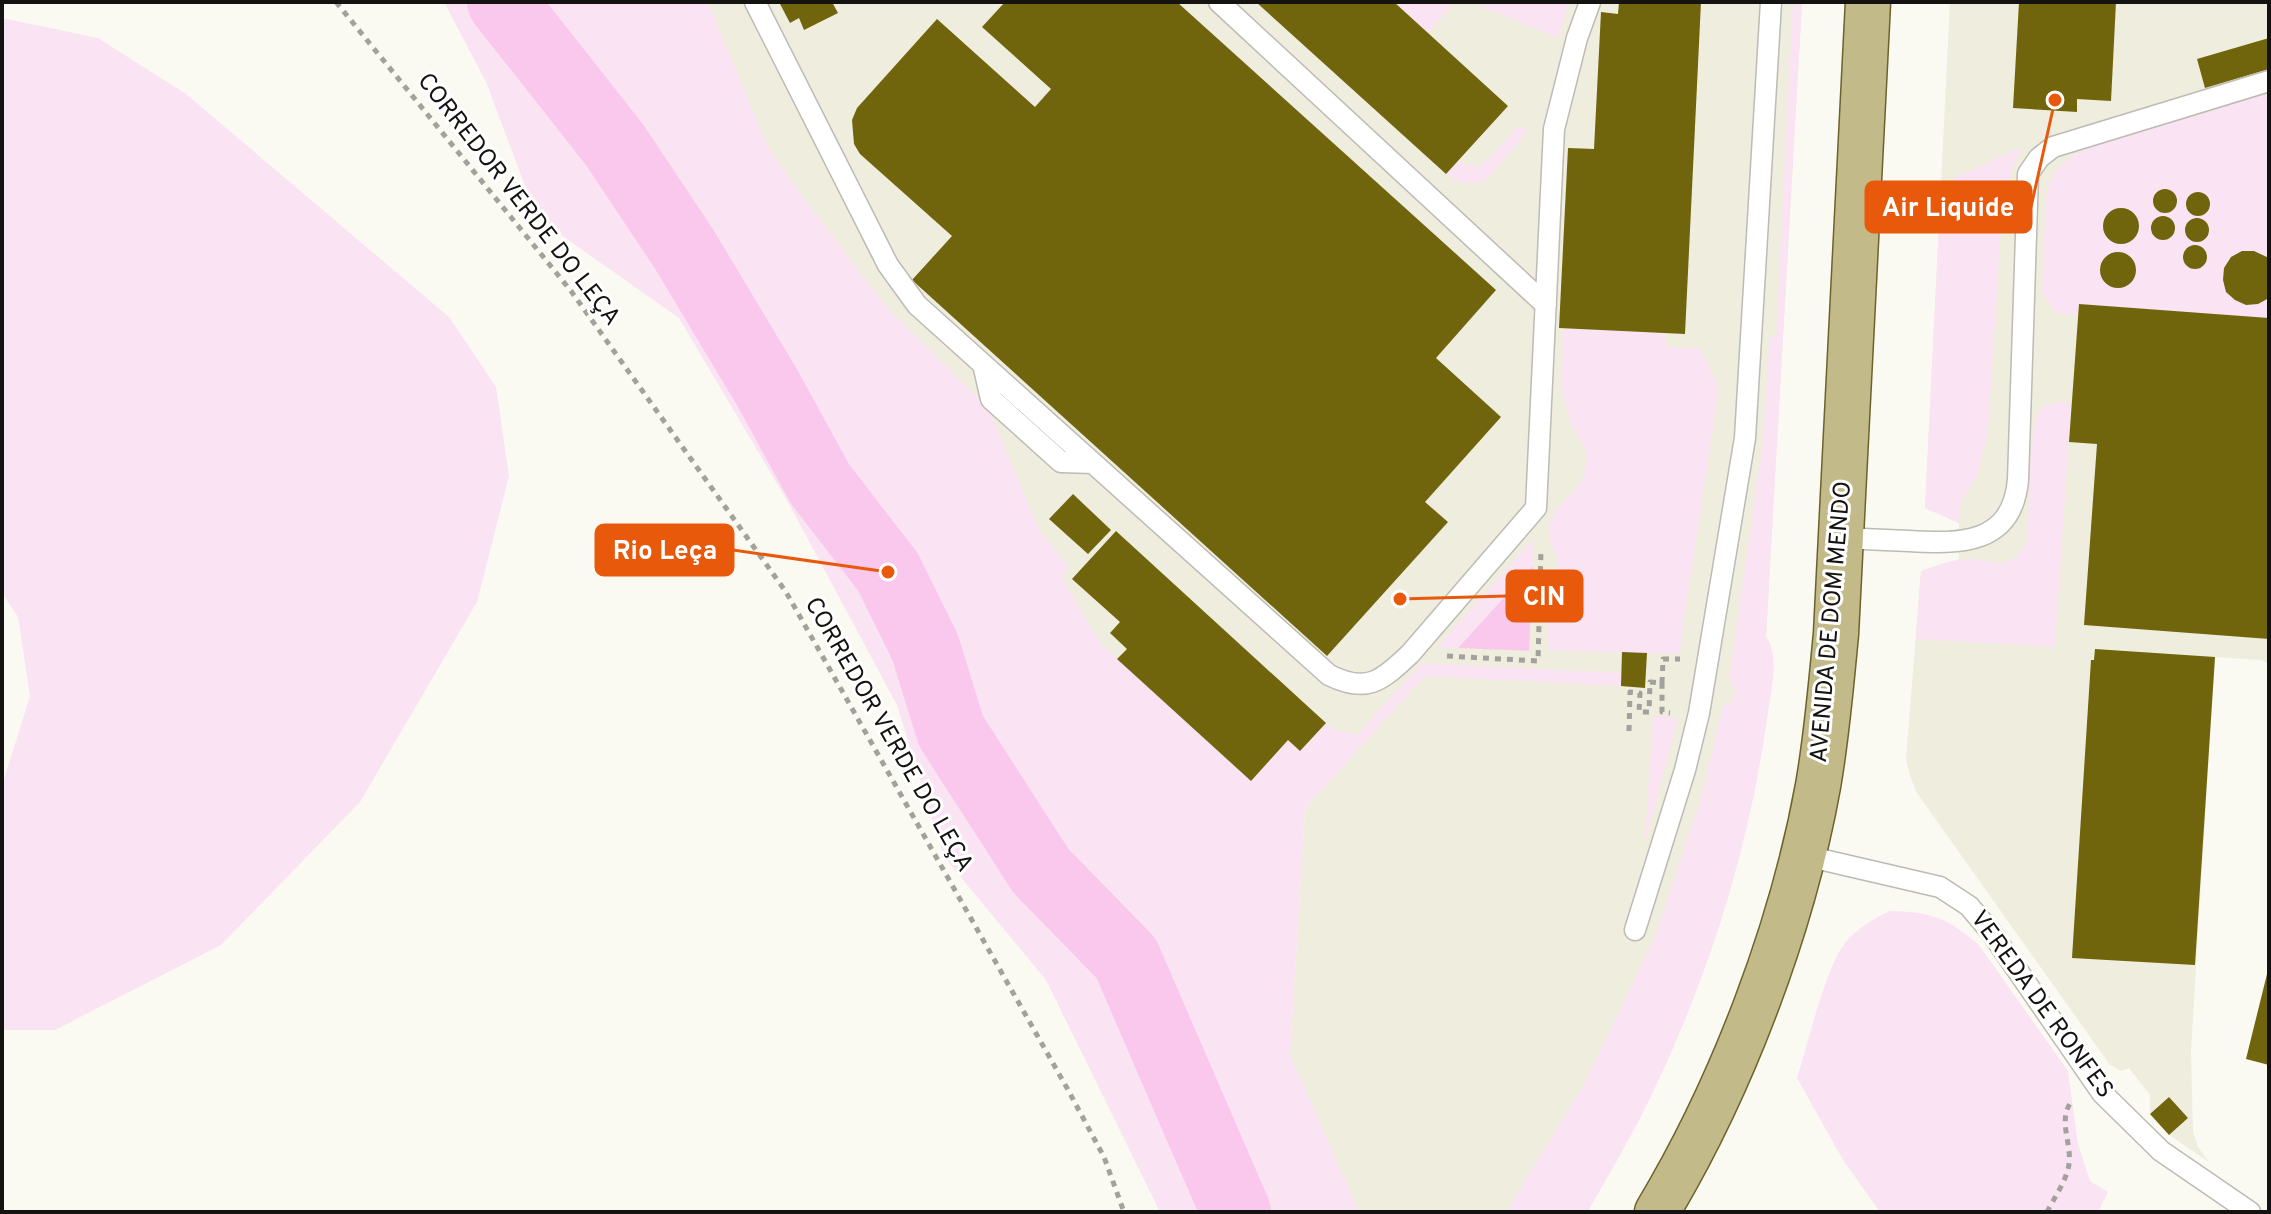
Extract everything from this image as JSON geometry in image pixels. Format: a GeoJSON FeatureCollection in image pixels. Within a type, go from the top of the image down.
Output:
{"type":"FeatureCollection","features":[{"type":"Feature","properties":{"kind":"main road","name":"AVENIDA DE DOM MENDO"},"geometry":{"type":"LineString","coordinates":[[1657,1212],[1697,1137],[1750,1020],[1802,855],[1818,787],[1829,717],[1868,2]]}},
{"type":"Feature","properties":{"kind":"lane"},"geometry":{"type":"LineString","coordinates":[[755,2],[888,265],[917,305],[1329,675],[1348,684],[1367,684],[1387,675],[1410,654],[1536,508],[1554,129],[1577,38],[1590,2]]}},
{"type":"Feature","properties":{"kind":"lane"},"geometry":{"type":"LineString","coordinates":[[1219,2],[1546,305]]}},
{"type":"Feature","properties":{"kind":"lane"},"geometry":{"type":"LineString","coordinates":[[1635,930],[1685,770],[1699,713],[1745,438],[1771,2]]}},
{"type":"Feature","properties":{"kind":"lane"},"geometry":{"type":"LineString","coordinates":[[1840,538],[1967,542],[1993,530],[2008,515],[2016,496],[2018,480],[2028,174],[2039,158],[2053,147],[2269,81]]}},
{"type":"Feature","properties":{"kind":"lane","name":"VEREDA DE RONFES"},"geometry":{"type":"LineString","coordinates":[[1802,855],[1918,880],[1956,896],[1986,925],[2102,1093],[2161,1151],[2250,1212]]}},
{"type":"Feature","properties":{"kind":"path","name":"CORREDOR VERDE DO LEÇA"},"geometry":{"type":"LineString","coordinates":[[336,2],[571,291],[786,592],[1067,1088],[1104,1157],[1124,1212]]}},
{"type":"Feature","properties":{"kind":"path"},"geometry":{"type":"LineString","coordinates":[[1410,654],[1538,661],[1542,534],[1536,508]]}},
{"type":"Feature","properties":{"kind":"path"},"geometry":{"type":"LineString","coordinates":[[1662,683],[1663,659],[1678,659]]}},
{"type":"Feature","properties":{"kind":"path"},"geometry":{"type":"LineString","coordinates":[[1629,731],[1630,692],[1640,693],[1639,712],[1649,712],[1650,692]]}},
{"type":"Feature","properties":{"kind":"path"},"geometry":{"type":"LineString","coordinates":[[2047,1212],[2069,1166],[2065,1121],[2068,1105],[2094,1081]]}},
{"type":"Feature","properties":{"kind":"shaded area"},"geometry":{"type":"Polygon","coordinates":[[[444,2],[708,2],[767,145],[788,177],[887,308],[989,409],[1040,532],[1069,567],[1061,577],[1101,644],[1251,780],[1288,740],[1300,751],[1326,723],[1333,730],[1357,735],[1422,663],[1622,673],[1621,686],[1425,676],[1305,808],[1290,1055],[1359,1212],[1160,1212],[1046,980],[944,857],[897,705],[789,504],[679,318],[537,218],[486,82],[444,2]]]}},
{"type":"Feature","properties":{"kind":"shaded area"},"geometry":{"type":"Polygon","coordinates":[[[708,2],[1802,2],[1766,637],[1736,689],[1734,701],[1723,707],[1702,795],[1654,940],[1583,1086],[1506,1212],[1359,1212],[1290,1055],[1305,808],[1311,802],[1206,803],[808,271],[736,70],[708,2]]]}},
{"type":"Feature","properties":{"kind":"shaded area"},"geometry":{"type":"Polygon","coordinates":[[[1394,2],[1455,2],[1428,33],[1394,2]]]}},
{"type":"Feature","properties":{"kind":"shaded area"},"geometry":{"type":"Polygon","coordinates":[[[1471,2],[1569,2],[1558,38],[1471,2]]]}},
{"type":"Feature","properties":{"kind":"shaded area"},"geometry":{"type":"Polygon","coordinates":[[[1793,2],[1802,2],[1766,637],[1774,665],[1759,767],[1738,863],[1709,958],[1673,1049],[1645,1109],[1588,1211],[1506,1212],[1583,1086],[1654,940],[1702,795],[1723,706],[1734,700],[1736,689],[1729,680],[1763,442],[1770,337],[1776,337],[1793,2]]]}},
{"type":"Feature","properties":{"kind":"shaded area"},"geometry":{"type":"Polygon","coordinates":[[[1950,2],[2269,2],[2269,664],[2261,660],[2215,657],[2191,1051],[2193,1131],[2198,1147],[2209,1162],[2169,1135],[2188,1118],[2169,1097],[2150,1114],[2150,1095],[2129,1068],[2121,1071],[2110,1065],[1917,793],[1906,759],[1921,571],[1959,559],[1959,523],[1925,508],[1950,2]]]}},
{"type":"Feature","properties":{"kind":"shaded area"},"geometry":{"type":"Polygon","coordinates":[[[2,18],[98,38],[186,94],[449,317],[496,387],[509,476],[477,602],[360,802],[221,945],[55,1030],[2,1030],[2,786],[30,696],[18,617],[2,593],[2,18]]]}},
{"type":"Feature","properties":{"kind":"shaded area"},"geometry":{"type":"Polygon","coordinates":[[[2269,93],[2269,318],[2079,304],[2078,315],[2057,314],[2042,292],[2046,199],[2048,187],[2059,168],[2085,149],[2106,140],[2269,93]]]}},
{"type":"Feature","properties":{"kind":"shaded area"},"geometry":{"type":"Polygon","coordinates":[[[1518,126],[1525,129],[1526,134],[1484,182],[1461,183],[1446,174],[1459,161],[1478,167],[1518,126]]]}},
{"type":"Feature","properties":{"kind":"shaded area"},"geometry":{"type":"Polygon","coordinates":[[[2022,147],[2011,172],[2002,211],[1988,431],[1977,476],[1960,504],[1959,523],[1925,508],[1941,184],[2022,147]]]}},
{"type":"Feature","properties":{"kind":"shaded area"},"geometry":{"type":"Polygon","coordinates":[[[1563,328],[1665,333],[1665,347],[1700,349],[1718,386],[1679,654],[1547,650],[1550,586],[1558,561],[1549,537],[1550,523],[1555,512],[1581,483],[1587,461],[1585,448],[1571,423],[1562,390],[1563,328]]]}},
{"type":"Feature","properties":{"kind":"shaded area"},"geometry":{"type":"Polygon","coordinates":[[[2071,402],[2055,647],[1916,639],[1921,571],[1958,560],[2008,561],[2022,550],[2028,538],[2031,449],[2037,417],[2041,409],[2048,405],[2071,402]]]}},
{"type":"Feature","properties":{"kind":"shaded area"},"geometry":{"type":"Polygon","coordinates":[[[1534,538],[1533,566],[1458,648],[1437,647],[1534,538]]]}},
{"type":"Feature","properties":{"kind":"shaded area"},"geometry":{"type":"Polygon","coordinates":[[[1533,566],[1529,651],[1458,648],[1533,566]]]}},
{"type":"Feature","properties":{"kind":"shaded area"},"geometry":{"type":"Polygon","coordinates":[[[1653,716],[1678,718],[1645,843],[1653,716]]]}},
{"type":"Feature","properties":{"kind":"shaded area"},"geometry":{"type":"Polygon","coordinates":[[[1890,911],[1938,918],[1979,945],[2068,1071],[2078,1144],[2090,1181],[2108,1192],[2098,1212],[1880,1212],[1843,1160],[1797,1078],[1824,988],[1838,955],[1855,933],[1890,911]]]}},
{"type":"Feature","properties":{"kind":"building"},"geometry":{"type":"Polygon","coordinates":[[[779,2],[832,2],[838,13],[804,30],[799,18],[790,23],[779,2]]]}},
{"type":"Feature","properties":{"kind":"building"},"geometry":{"type":"Polygon","coordinates":[[[1005,2],[1177,2],[1496,290],[1436,358],[1501,417],[1425,502],[1448,522],[1327,656],[912,280],[952,236],[860,154],[854,144],[852,120],[857,108],[937,19],[1035,107],[1051,89],[982,27],[1005,2]]]}},
{"type":"Feature","properties":{"kind":"building"},"geometry":{"type":"Polygon","coordinates":[[[1256,2],[1394,2],[1508,106],[1446,174],[1256,2]]]}},
{"type":"Feature","properties":{"kind":"building"},"geometry":{"type":"Polygon","coordinates":[[[1619,2],[1701,2],[1685,334],[1559,328],[1568,148],[1594,149],[1601,12],[1618,14],[1619,2]]]}},
{"type":"Feature","properties":{"kind":"building"},"geometry":{"type":"Polygon","coordinates":[[[2019,2],[2116,2],[2111,101],[2077,99],[2077,112],[2013,108],[2019,2]]]}},
{"type":"Feature","properties":{"kind":"building"},"geometry":{"type":"Polygon","coordinates":[[[2269,38],[2269,69],[2205,88],[2197,59],[2269,38]]]}},
{"type":"Feature","properties":{"kind":"building"},"geometry":{"type":"Polygon","coordinates":[[[2165,189],[2176,196],[2177,201],[2170,212],[2165,213],[2154,206],[2153,201],[2160,190],[2165,189]]]}},
{"type":"Feature","properties":{"kind":"building"},"geometry":{"type":"Polygon","coordinates":[[[2198,192],[2209,199],[2210,204],[2203,215],[2198,216],[2187,209],[2186,204],[2193,193],[2198,192]]]}},
{"type":"Feature","properties":{"kind":"building"},"geometry":{"type":"Polygon","coordinates":[[[2121,208],[2134,213],[2139,226],[2134,239],[2121,244],[2108,239],[2103,226],[2108,213],[2121,208]]]}},
{"type":"Feature","properties":{"kind":"building"},"geometry":{"type":"Polygon","coordinates":[[[2163,216],[2174,223],[2175,228],[2168,239],[2163,240],[2152,233],[2151,228],[2158,217],[2163,216]]]}},
{"type":"Feature","properties":{"kind":"building"},"geometry":{"type":"Polygon","coordinates":[[[2197,218],[2208,225],[2209,230],[2202,241],[2197,242],[2186,235],[2185,230],[2192,219],[2197,218]]]}},
{"type":"Feature","properties":{"kind":"building"},"geometry":{"type":"Polygon","coordinates":[[[2195,245],[2206,252],[2207,257],[2200,268],[2195,269],[2184,262],[2183,257],[2190,246],[2195,245]]]}},
{"type":"Feature","properties":{"kind":"building"},"geometry":{"type":"Polygon","coordinates":[[[2242,251],[2254,251],[2269,258],[2269,298],[2258,304],[2246,305],[2226,292],[2224,268],[2231,257],[2242,251]]]}},
{"type":"Feature","properties":{"kind":"building"},"geometry":{"type":"Polygon","coordinates":[[[2118,252],[2131,257],[2136,270],[2131,283],[2118,288],[2105,283],[2100,270],[2105,257],[2118,252]]]}},
{"type":"Feature","properties":{"kind":"building"},"geometry":{"type":"Polygon","coordinates":[[[2079,304],[2269,318],[2269,639],[2084,625],[2097,444],[2069,442],[2079,304]]]}},
{"type":"Feature","properties":{"kind":"building"},"geometry":{"type":"Polygon","coordinates":[[[1073,494],[1111,530],[1088,554],[1049,519],[1073,494]]]}},
{"type":"Feature","properties":{"kind":"building"},"geometry":{"type":"Polygon","coordinates":[[[1116,531],[1326,723],[1300,751],[1288,740],[1251,781],[1117,659],[1127,649],[1110,633],[1120,622],[1072,579],[1116,531]]]}},
{"type":"Feature","properties":{"kind":"building"},"geometry":{"type":"Polygon","coordinates":[[[2095,649],[2215,657],[2195,965],[2072,958],[2091,660],[2094,660],[2095,649]]]}},
{"type":"Feature","properties":{"kind":"building"},"geometry":{"type":"Polygon","coordinates":[[[1622,652],[1647,653],[1645,688],[1621,686],[1622,652]]]}},
{"type":"Feature","properties":{"kind":"building"},"geometry":{"type":"Polygon","coordinates":[[[2269,970],[2269,1065],[2246,1059],[2269,970]]]}},
{"type":"Feature","properties":{"kind":"building"},"geometry":{"type":"Polygon","coordinates":[[[2169,1097],[2188,1118],[2169,1135],[2150,1114],[2169,1097]]]}},
{"type":"Feature","properties":{"kind":"waterway"},"geometry":{"type":"LineString","coordinates":[[502,2],[614,144],[684,249],[768,389],[820,484],[888,572],[925,647],[951,731],[1041,871],[1126,958],[1236,1212]]}},
{"type":"Feature","properties":{"kind":"place","name":"Air Liquide"},"geometry":{"type":"Point","coordinates":[2055,100]}},
{"type":"Feature","properties":{"kind":"place","name":"Rio Leça"},"geometry":{"type":"Point","coordinates":[888,572]}},
{"type":"Feature","properties":{"kind":"place","name":"CIN"},"geometry":{"type":"Point","coordinates":[1400,599]}}]}
